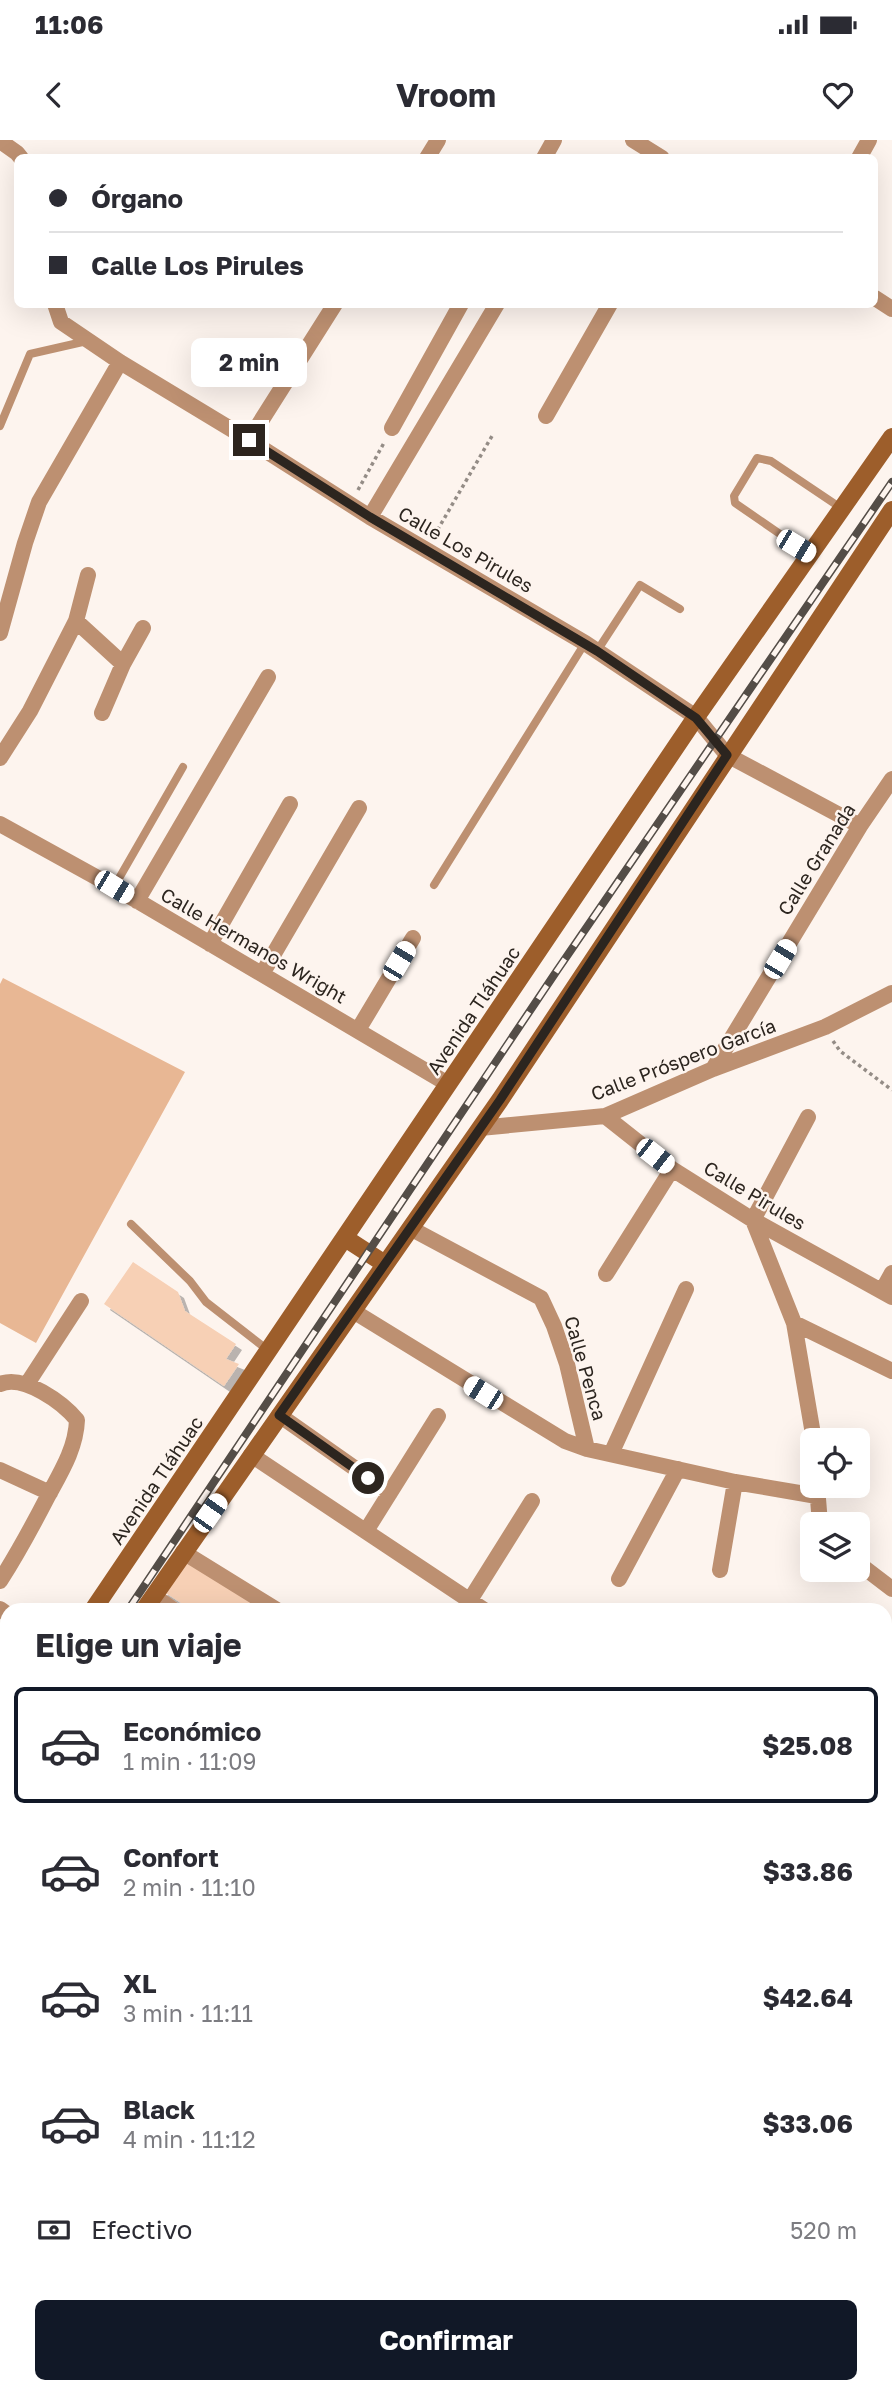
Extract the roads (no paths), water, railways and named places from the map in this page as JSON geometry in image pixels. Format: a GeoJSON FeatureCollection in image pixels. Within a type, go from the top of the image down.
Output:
{"type":"FeatureCollection","features":[{"type":"Feature","properties":{"kind":"main road","name":"Avenida Tláhuac"},"geometry":{"type":"LineString","coordinates":[[98,1603],[696,718],[892,437]]}},
{"type":"Feature","properties":{"kind":"main road"},"geometry":{"type":"LineString","coordinates":[[149,1603],[480,1128],[892,510]]}},
{"type":"Feature","properties":{"kind":"main road"},"geometry":{"type":"LineString","coordinates":[[345,1238],[385,1264]]}},
{"type":"Feature","properties":{"kind":"street"},"geometry":{"type":"LineString","coordinates":[[633,140],[656,154]]}},
{"type":"Feature","properties":{"kind":"street"},"geometry":{"type":"LineString","coordinates":[[0,141],[18,154]]}},
{"type":"Feature","properties":{"kind":"street","name":"Calle Los Pirules"},"geometry":{"type":"LineString","coordinates":[[56,308],[61,322],[120,362],[370,517],[591,647],[696,718],[727,755],[860,826]]}},
{"type":"Feature","properties":{"kind":"street"},"geometry":{"type":"LineString","coordinates":[[249,440],[332,308]]}},
{"type":"Feature","properties":{"kind":"street"},"geometry":{"type":"LineString","coordinates":[[392,428],[459,308]]}},
{"type":"Feature","properties":{"kind":"street"},"geometry":{"type":"LineString","coordinates":[[370,517],[495,308]]}},
{"type":"Feature","properties":{"kind":"street"},"geometry":{"type":"LineString","coordinates":[[547,416],[608,308]]}},
{"type":"Feature","properties":{"kind":"street"},"geometry":{"type":"LineString","coordinates":[[0,633],[24,543],[39,502],[120,362]]}},
{"type":"Feature","properties":{"kind":"street"},"geometry":{"type":"LineString","coordinates":[[0,758],[30,711],[76,621],[88,575]]}},
{"type":"Feature","properties":{"kind":"street"},"geometry":{"type":"LineString","coordinates":[[76,621],[123,664]]}},
{"type":"Feature","properties":{"kind":"street"},"geometry":{"type":"LineString","coordinates":[[103,713],[123,664],[143,628]]}},
{"type":"Feature","properties":{"kind":"street"},"geometry":{"type":"LineString","coordinates":[[137,901],[268,677]]}},
{"type":"Feature","properties":{"kind":"street","name":"Calle Granada"},"geometry":{"type":"LineString","coordinates":[[713,1069],[860,826],[892,779]]}},
{"type":"Feature","properties":{"kind":"street"},"geometry":{"type":"LineString","coordinates":[[210,944],[290,804]]}},
{"type":"Feature","properties":{"kind":"street"},"geometry":{"type":"LineString","coordinates":[[262,974],[359,808]]}},
{"type":"Feature","properties":{"kind":"street","name":"Calle Hermanos Wright"},"geometry":{"type":"LineString","coordinates":[[0,824],[114,887],[448,1084]]}},
{"type":"Feature","properties":{"kind":"street"},"geometry":{"type":"LineString","coordinates":[[358,1030],[413,938]]}},
{"type":"Feature","properties":{"kind":"street","name":"Calle Próspero García"},"geometry":{"type":"LineString","coordinates":[[480,1128],[605,1116],[713,1069],[825,1027],[892,993]]}},
{"type":"Feature","properties":{"kind":"street","name":"Calle Pirules"},"geometry":{"type":"LineString","coordinates":[[605,1116],[672,1169],[753,1220],[887,1294]]}},
{"type":"Feature","properties":{"kind":"street"},"geometry":{"type":"LineString","coordinates":[[808,1117],[753,1220],[794,1323],[812,1428]]}},
{"type":"Feature","properties":{"kind":"street"},"geometry":{"type":"LineString","coordinates":[[606,1274],[672,1169]]}},
{"type":"Feature","properties":{"kind":"street","name":"Calle Penca"},"geometry":{"type":"LineString","coordinates":[[410,1228],[541,1298],[567,1364],[587,1449],[735,1482],[800,1489]]}},
{"type":"Feature","properties":{"kind":"street"},"geometry":{"type":"LineString","coordinates":[[887,1294],[892,1273]]}},
{"type":"Feature","properties":{"kind":"street"},"geometry":{"type":"LineString","coordinates":[[611,1454],[686,1289]]}},
{"type":"Feature","properties":{"kind":"street"},"geometry":{"type":"LineString","coordinates":[[27,1384],[81,1301]]}},
{"type":"Feature","properties":{"kind":"street"},"geometry":{"type":"LineString","coordinates":[[353,1311],[527,1420],[565,1441],[587,1449]]}},
{"type":"Feature","properties":{"kind":"street"},"geometry":{"type":"LineString","coordinates":[[794,1323],[892,1371]]}},
{"type":"Feature","properties":{"kind":"street"},"geometry":{"type":"LineString","coordinates":[[0,1384],[6,1381],[27,1384],[67,1408],[78,1420],[77,1435],[50,1493],[0,1581]]}},
{"type":"Feature","properties":{"kind":"street"},"geometry":{"type":"LineString","coordinates":[[279,1415],[390,1493]]}},
{"type":"Feature","properties":{"kind":"street"},"geometry":{"type":"LineString","coordinates":[[366,1531],[438,1416]]}},
{"type":"Feature","properties":{"kind":"street"},"geometry":{"type":"LineString","coordinates":[[251,1455],[474,1603]]}},
{"type":"Feature","properties":{"kind":"street"},"geometry":{"type":"LineString","coordinates":[[619,1579],[678,1469]]}},
{"type":"Feature","properties":{"kind":"street"},"geometry":{"type":"LineString","coordinates":[[0,1470],[50,1493]]}},
{"type":"Feature","properties":{"kind":"street"},"geometry":{"type":"LineString","coordinates":[[720,1570],[735,1482]]}},
{"type":"Feature","properties":{"kind":"street"},"geometry":{"type":"LineString","coordinates":[[466,1597],[532,1502]]}},
{"type":"Feature","properties":{"kind":"street"},"geometry":{"type":"LineString","coordinates":[[183,1552],[266,1603]]}},
{"type":"Feature","properties":{"kind":"street"},"geometry":{"type":"LineString","coordinates":[[870,1572],[892,1589]]}},
{"type":"Feature","properties":{"kind":"lane"},"geometry":{"type":"LineString","coordinates":[[0,426],[30,354],[88,340]]}},
{"type":"Feature","properties":{"kind":"lane"},"geometry":{"type":"LineString","coordinates":[[809,554],[735,503],[734,496],[758,458],[771,461],[841,508]]}},
{"type":"Feature","properties":{"kind":"lane"},"geometry":{"type":"LineString","coordinates":[[434,885],[591,647],[640,585],[680,609]]}},
{"type":"Feature","properties":{"kind":"lane"},"geometry":{"type":"LineString","coordinates":[[114,887],[183,767]]}},
{"type":"Feature","properties":{"kind":"lane"},"geometry":{"type":"LineString","coordinates":[[131,1224],[190,1280],[206,1302],[269,1351]]}},
{"type":"Feature","properties":{"kind":"railway"},"geometry":{"type":"LineString","coordinates":[[133,1603],[556,972],[892,482]]}}]}
